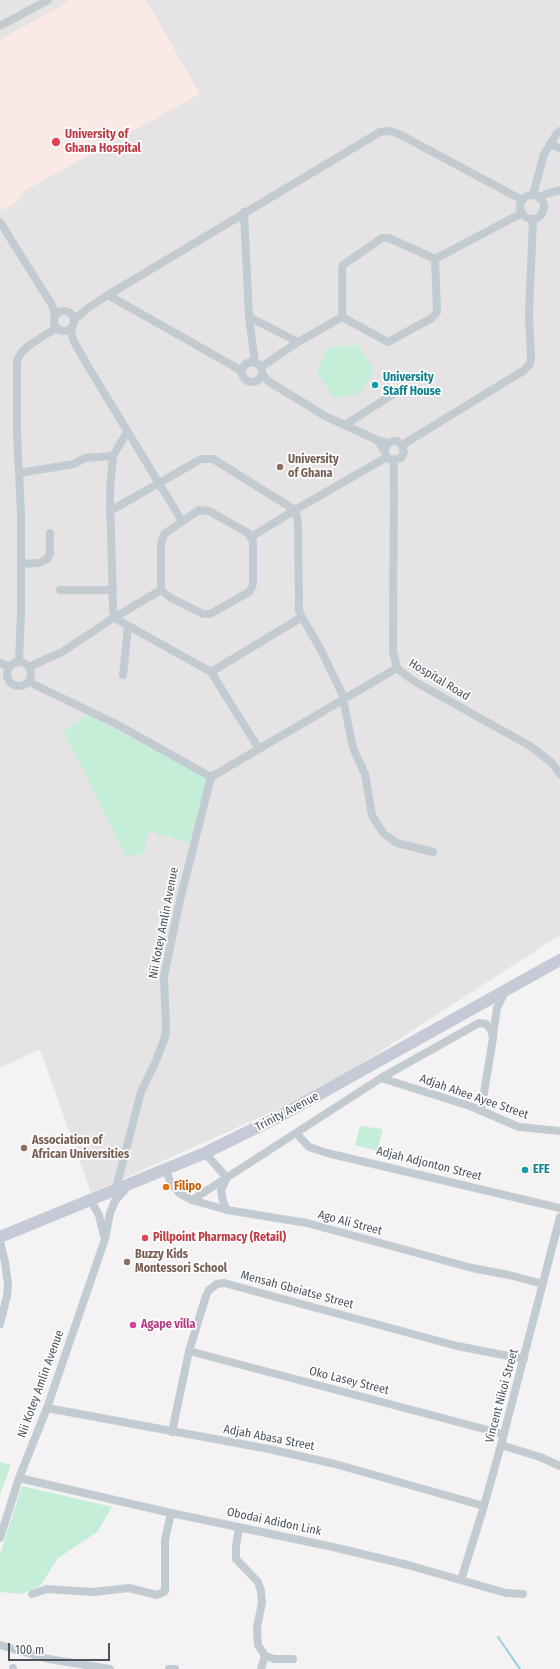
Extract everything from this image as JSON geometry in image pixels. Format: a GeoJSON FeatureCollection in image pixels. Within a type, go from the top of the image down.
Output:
{"type":"FeatureCollection","features":[{"type":"Feature","properties":{"kind":"street"},"geometry":{"type":"LineString","coordinates":[[0,26],[48,0]]}},
{"type":"Feature","properties":{"kind":"street"},"geometry":{"type":"LineString","coordinates":[[182,521],[127,432],[73,340],[68,330],[73,317],[244,212],[380,132],[390,131],[401,135],[522,200]]}},
{"type":"Feature","properties":{"kind":"street"},"geometry":{"type":"LineString","coordinates":[[536,197],[544,154],[557,133],[560,131]]}},
{"type":"Feature","properties":{"kind":"street"},"geometry":{"type":"LineString","coordinates":[[550,144],[560,148]]}},
{"type":"Feature","properties":{"kind":"street"},"geometry":{"type":"LineString","coordinates":[[536,197],[543,204],[543,210],[539,216],[526,218],[520,207],[522,200],[527,196],[536,197],[560,190]]}},
{"type":"Feature","properties":{"kind":"street"},"geometry":{"type":"LineString","coordinates":[[244,212],[250,317],[259,371]]}},
{"type":"Feature","properties":{"kind":"street"},"geometry":{"type":"LineString","coordinates":[[436,259],[522,213]]}},
{"type":"Feature","properties":{"kind":"street"},"geometry":{"type":"LineString","coordinates":[[402,445],[523,371],[530,364],[529,315],[533,218]]}},
{"type":"Feature","properties":{"kind":"street"},"geometry":{"type":"LineString","coordinates":[[0,222],[58,313],[73,317]]}},
{"type":"Feature","properties":{"kind":"street"},"geometry":{"type":"LineString","coordinates":[[342,317],[343,265],[382,238],[389,238],[436,259]]}},
{"type":"Feature","properties":{"kind":"street"},"geometry":{"type":"LineString","coordinates":[[342,317],[388,342],[432,318],[437,312],[436,259]]}},
{"type":"Feature","properties":{"kind":"street"},"geometry":{"type":"LineString","coordinates":[[108,295],[233,364],[244,368]]}},
{"type":"Feature","properties":{"kind":"street"},"geometry":{"type":"LineString","coordinates":[[56,328],[54,324],[58,313]]}},
{"type":"Feature","properties":{"kind":"street"},"geometry":{"type":"LineString","coordinates":[[250,317],[298,342]]}},
{"type":"Feature","properties":{"kind":"street"},"geometry":{"type":"LineString","coordinates":[[244,368],[243,376],[251,382],[259,371],[298,342],[342,317]]}},
{"type":"Feature","properties":{"kind":"street"},"geometry":{"type":"LineString","coordinates":[[19,662],[21,564],[17,361],[21,353],[28,346],[56,328],[68,330]]}},
{"type":"Feature","properties":{"kind":"street"},"geometry":{"type":"LineString","coordinates":[[244,368],[252,363],[268,381],[325,416],[377,440],[390,454],[403,455],[404,448],[397,441],[390,454],[251,537]]}},
{"type":"Feature","properties":{"kind":"street"},"geometry":{"type":"LineString","coordinates":[[345,425],[401,389]]}},
{"type":"Feature","properties":{"kind":"street"},"geometry":{"type":"LineString","coordinates":[[127,432],[112,456],[110,511],[113,611],[115,617],[128,627],[211,672],[259,749]]}},
{"type":"Feature","properties":{"kind":"street","name":"Hospital Road"},"geometry":{"type":"LineString","coordinates":[[390,454],[394,470],[393,651],[397,668],[412,680],[530,746],[556,764],[560,774]]}},
{"type":"Feature","properties":{"kind":"street"},"geometry":{"type":"LineString","coordinates":[[19,473],[74,464],[85,458],[112,456]]}},
{"type":"Feature","properties":{"kind":"street"},"geometry":{"type":"LineString","coordinates":[[110,511],[201,459],[208,458],[213,459],[295,510],[298,522],[299,611],[321,650],[344,698],[353,748],[366,774],[372,815],[384,834],[397,843],[433,852]]}},
{"type":"Feature","properties":{"kind":"street"},"geometry":{"type":"LineString","coordinates":[[199,510],[208,511],[248,533],[251,537],[253,541],[252,587],[248,592],[216,612],[203,614],[170,598],[161,590],[161,544],[164,534],[199,510]]}},
{"type":"Feature","properties":{"kind":"street"},"geometry":{"type":"LineString","coordinates":[[21,564],[39,562],[47,559],[50,554],[50,533]]}},
{"type":"Feature","properties":{"kind":"street"},"geometry":{"type":"LineString","coordinates":[[60,590],[113,590]]}},
{"type":"Feature","properties":{"kind":"street"},"geometry":{"type":"LineString","coordinates":[[29,667],[62,652],[115,617],[161,590]]}},
{"type":"Feature","properties":{"kind":"street"},"geometry":{"type":"LineString","coordinates":[[211,672],[302,617]]}},
{"type":"Feature","properties":{"kind":"street"},"geometry":{"type":"LineString","coordinates":[[123,675],[128,627]]}},
{"type":"Feature","properties":{"kind":"street"},"geometry":{"type":"LineString","coordinates":[[19,662],[23,662],[29,667],[32,674],[29,682],[19,687],[12,684],[7,678],[7,674],[9,667],[19,662]]}},
{"type":"Feature","properties":{"kind":"street"},"geometry":{"type":"LineString","coordinates":[[0,663],[9,667]]}},
{"type":"Feature","properties":{"kind":"street"},"geometry":{"type":"LineString","coordinates":[[29,682],[120,726],[211,777],[397,668]]}},
{"type":"Feature","properties":{"kind":"street","name":"Nii Kotey Amlin Avenue"},"geometry":{"type":"LineString","coordinates":[[116,1188],[141,1092],[156,1061],[165,1037],[166,1024],[164,976],[180,900],[211,777]]}},
{"type":"Feature","properties":{"kind":"street","name":"Trinity Avenue"},"geometry":{"type":"LineString","coordinates":[[0,1237],[116,1188],[205,1153],[280,1116],[560,960]]}},
{"type":"Feature","properties":{"kind":"street"},"geometry":{"type":"LineString","coordinates":[[192,1200],[297,1134],[308,1125],[381,1078],[482,1024],[497,1008],[506,990]]}},
{"type":"Feature","properties":{"kind":"street"},"geometry":{"type":"LineString","coordinates":[[481,1111],[497,1008]]}},
{"type":"Feature","properties":{"kind":"street"},"geometry":{"type":"LineString","coordinates":[[482,1024],[491,1030],[493,1038]]}},
{"type":"Feature","properties":{"kind":"street","name":"Adjah Ahee Ayee Street"},"geometry":{"type":"LineString","coordinates":[[381,1078],[481,1111],[519,1127],[560,1131]]}},
{"type":"Feature","properties":{"kind":"street","name":"Adjah Adjonton Street"},"geometry":{"type":"LineString","coordinates":[[297,1134],[310,1147],[327,1153],[560,1208]]}},
{"type":"Feature","properties":{"kind":"street"},"geometry":{"type":"LineString","coordinates":[[205,1153],[227,1178]]}},
{"type":"Feature","properties":{"kind":"street","name":"Ago Ali Street"},"geometry":{"type":"LineString","coordinates":[[165,1169],[171,1183],[180,1194],[192,1200],[227,1210],[307,1223],[472,1268],[509,1274],[543,1284]]}},
{"type":"Feature","properties":{"kind":"street"},"geometry":{"type":"LineString","coordinates":[[227,1178],[221,1190],[223,1201],[227,1210]]}},
{"type":"Feature","properties":{"kind":"street","name":"Nii Kotey Amlin Avenue"},"geometry":{"type":"LineString","coordinates":[[0,1538],[20,1478],[47,1408],[105,1239],[110,1213],[115,1201],[131,1182]]}},
{"type":"Feature","properties":{"kind":"street"},"geometry":{"type":"LineString","coordinates":[[90,1199],[99,1215],[105,1239]]}},
{"type":"Feature","properties":{"kind":"street","name":"Vincent Nikoi Street"},"geometry":{"type":"LineString","coordinates":[[461,1580],[504,1434],[560,1217]]}},
{"type":"Feature","properties":{"kind":"street"},"geometry":{"type":"LineString","coordinates":[[0,1242],[6,1262],[8,1284],[7,1296],[0,1324]]}},
{"type":"Feature","properties":{"kind":"street","name":"Mensah Gbeiatse Street"},"geometry":{"type":"LineString","coordinates":[[172,1432],[189,1351],[209,1290],[218,1284],[224,1283],[457,1346],[524,1360]]}},
{"type":"Feature","properties":{"kind":"street","name":"Oko Lasey Street"},"geometry":{"type":"LineString","coordinates":[[189,1351],[504,1434]]}},
{"type":"Feature","properties":{"kind":"street","name":"Adjah Abasa Street"},"geometry":{"type":"LineString","coordinates":[[47,1408],[269,1449],[336,1464],[484,1506]]}},
{"type":"Feature","properties":{"kind":"street"},"geometry":{"type":"LineString","coordinates":[[501,1445],[540,1457],[560,1466]]}},
{"type":"Feature","properties":{"kind":"street","name":"Obodai Adidon Link"},"geometry":{"type":"LineString","coordinates":[[20,1478],[239,1528],[333,1547],[408,1565],[506,1593],[523,1594]]}},
{"type":"Feature","properties":{"kind":"street"},"geometry":{"type":"LineString","coordinates":[[32,1594],[46,1589],[92,1592],[129,1588],[157,1595],[164,1592],[165,1540],[171,1513]]}},
{"type":"Feature","properties":{"kind":"street"},"geometry":{"type":"LineString","coordinates":[[239,1528],[236,1558],[258,1582],[261,1591],[262,1603],[257,1626],[258,1645],[265,1656],[275,1659],[293,1659]]}},
{"type":"Feature","properties":{"kind":"street"},"geometry":{"type":"LineString","coordinates":[[0,1645],[49,1659],[110,1669]]}},
{"type":"Feature","properties":{"kind":"street"},"geometry":{"type":"LineString","coordinates":[[261,1669],[265,1656]]}},
{"type":"Feature","properties":{"kind":"street"},"geometry":{"type":"LineString","coordinates":[[169,1669],[175,1669]]}},
{"type":"Feature","properties":{"kind":"shaded area","name":"University of Ghana"},"geometry":{"type":"Polygon","coordinates":[[[0,0],[560,0],[560,935],[319,1091],[91,1193],[40,1049],[0,1068],[0,0]]]}},
{"type":"Feature","properties":{"kind":"shaded area","name":"University of Ghana Hospital"},"geometry":{"type":"Polygon","coordinates":[[[71,0],[146,0],[200,94],[24,191],[18,201],[2,211],[0,208],[0,40],[71,0]]]}},
{"type":"Feature","properties":{"kind":"green space"},"geometry":{"type":"Polygon","coordinates":[[[358,345],[374,370],[359,394],[334,398],[317,372],[328,347],[358,345]]]}},
{"type":"Feature","properties":{"kind":"green space"},"geometry":{"type":"Polygon","coordinates":[[[87,714],[207,778],[189,843],[148,831],[144,854],[125,856],[84,771],[63,732],[87,714]]]}},
{"type":"Feature","properties":{"kind":"green space"},"geometry":{"type":"Polygon","coordinates":[[[360,1126],[383,1129],[377,1151],[355,1145],[360,1126]]]}},
{"type":"Feature","properties":{"kind":"green space"},"geometry":{"type":"Polygon","coordinates":[[[0,1462],[11,1465],[0,1494],[0,1462]]]}},
{"type":"Feature","properties":{"kind":"green space"},"geometry":{"type":"Polygon","coordinates":[[[22,1486],[112,1507],[97,1532],[57,1559],[41,1585],[22,1594],[0,1592],[0,1554],[22,1486]]]}},
{"type":"Feature","properties":{"kind":"waterway"},"geometry":{"type":"LineString","coordinates":[[498,1637],[520,1669]]}},
{"type":"Feature","properties":{"kind":"place","name":"University of Ghana Hospital"},"geometry":{"type":"Point","coordinates":[56,142]}},
{"type":"Feature","properties":{"kind":"place","name":"University Staff House"},"geometry":{"type":"Point","coordinates":[375,385]}},
{"type":"Feature","properties":{"kind":"place","name":"University of Ghana"},"geometry":{"type":"Point","coordinates":[280,467]}},
{"type":"Feature","properties":{"kind":"place","name":"Association of African Universities"},"geometry":{"type":"Point","coordinates":[24,1148]}},
{"type":"Feature","properties":{"kind":"place","name":"EFE"},"geometry":{"type":"Point","coordinates":[525,1170]}},
{"type":"Feature","properties":{"kind":"place","name":"Filipo"},"geometry":{"type":"Point","coordinates":[166,1187]}},
{"type":"Feature","properties":{"kind":"place","name":"Pillpoint Pharmacy (Retail)"},"geometry":{"type":"Point","coordinates":[145,1238]}},
{"type":"Feature","properties":{"kind":"place","name":"Buzzy Kids Montessori School"},"geometry":{"type":"Point","coordinates":[127,1262]}},
{"type":"Feature","properties":{"kind":"place","name":"Agape villa"},"geometry":{"type":"Point","coordinates":[133,1325]}}]}
